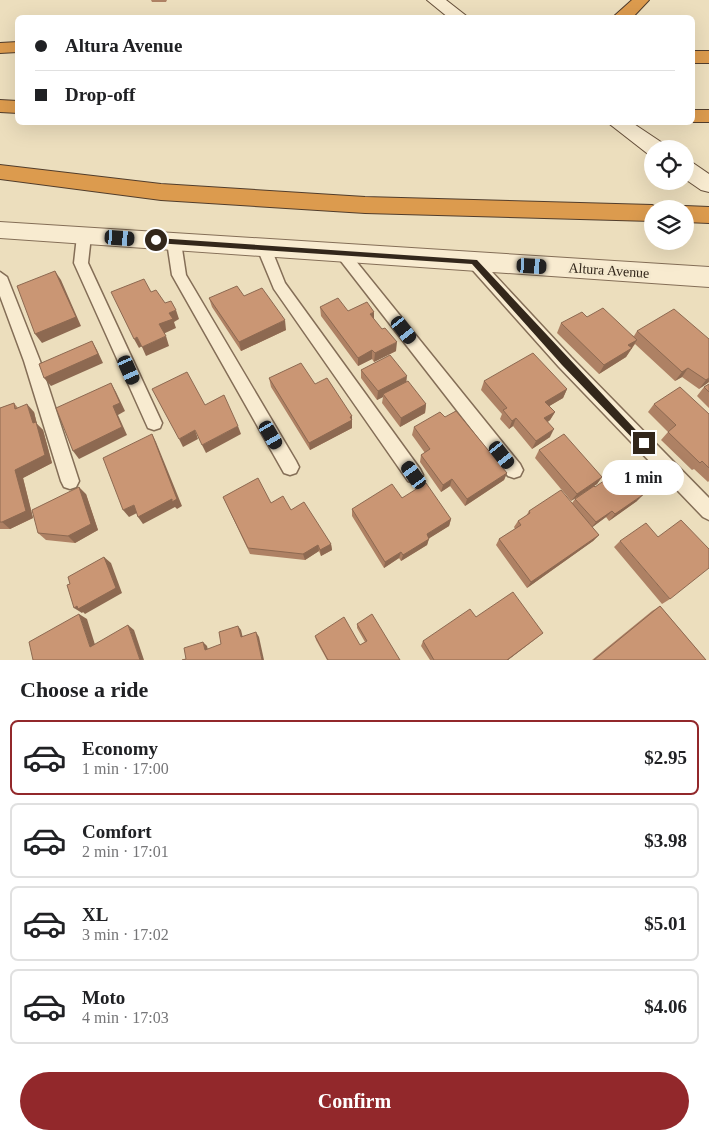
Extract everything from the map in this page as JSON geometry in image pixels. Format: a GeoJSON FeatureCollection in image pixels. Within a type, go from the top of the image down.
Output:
{"type":"FeatureCollection","features":[{"type":"Feature","properties":{"kind":"highway"},"geometry":{"type":"LineString","coordinates":[[625,15],[633,10],[641,0]]}},
{"type":"Feature","properties":{"kind":"highway"},"geometry":{"type":"LineString","coordinates":[[0,48],[15,47]]}},
{"type":"Feature","properties":{"kind":"highway"},"geometry":{"type":"LineString","coordinates":[[0,57],[15,58]]}},
{"type":"Feature","properties":{"kind":"highway"},"geometry":{"type":"LineString","coordinates":[[695,57],[709,57]]}},
{"type":"Feature","properties":{"kind":"highway"},"geometry":{"type":"LineString","coordinates":[[0,106],[15,107]]}},
{"type":"Feature","properties":{"kind":"highway"},"geometry":{"type":"LineString","coordinates":[[695,116],[709,116]]}},
{"type":"Feature","properties":{"kind":"highway"},"geometry":{"type":"LineString","coordinates":[[0,172],[101,183],[161,192],[365,205],[644,213]]}},
{"type":"Feature","properties":{"kind":"highway"},"geometry":{"type":"LineString","coordinates":[[694,214],[709,215]]}},
{"type":"Feature","properties":{"kind":"street"},"geometry":{"type":"LineString","coordinates":[[435,0],[457,15]]}},
{"type":"Feature","properties":{"kind":"street"},"geometry":{"type":"LineString","coordinates":[[621,125],[644,141]]}},
{"type":"Feature","properties":{"kind":"street","name":"Altura Avenue"},"geometry":{"type":"LineString","coordinates":[[0,230],[709,277]]}},
{"type":"Feature","properties":{"kind":"lane"},"geometry":{"type":"LineString","coordinates":[[84,236],[81,263],[154,423]]}},
{"type":"Feature","properties":{"kind":"lane"},"geometry":{"type":"LineString","coordinates":[[174,242],[179,274],[290,467]]}},
{"type":"Feature","properties":{"kind":"lane"},"geometry":{"type":"LineString","coordinates":[[264,248],[279,285],[414,475]]}},
{"type":"Feature","properties":{"kind":"lane"},"geometry":{"type":"LineString","coordinates":[[342,253],[514,470]]}},
{"type":"Feature","properties":{"kind":"lane"},"geometry":{"type":"LineString","coordinates":[[474,262],[565,362],[709,510]]}},
{"type":"Feature","properties":{"kind":"lane"},"geometry":{"type":"LineString","coordinates":[[0,277],[32,362],[70,480]]}},
{"type":"Feature","properties":{"kind":"building"},"geometry":{"type":"Polygon","coordinates":[[[55,271],[76,317],[35,334],[17,286],[55,271]]]}},
{"type":"Feature","properties":{"kind":"building"},"geometry":{"type":"Polygon","coordinates":[[[144,279],[151,292],[156,290],[165,303],[171,301],[176,310],[169,313],[173,319],[159,324],[166,336],[142,347],[137,337],[134,339],[111,292],[144,279]]]}},
{"type":"Feature","properties":{"kind":"building"},"geometry":{"type":"Polygon","coordinates":[[[237,286],[244,296],[262,288],[285,320],[239,342],[209,298],[237,286]]]}},
{"type":"Feature","properties":{"kind":"building"},"geometry":{"type":"Polygon","coordinates":[[[338,298],[348,311],[367,302],[374,312],[370,314],[382,329],[385,328],[397,342],[375,353],[372,350],[358,358],[320,307],[338,298]]]}},
{"type":"Feature","properties":{"kind":"building"},"geometry":{"type":"Polygon","coordinates":[[[603,308],[637,340],[628,345],[632,348],[604,365],[561,323],[582,312],[587,317],[603,308]]]}},
{"type":"Feature","properties":{"kind":"building"},"geometry":{"type":"Polygon","coordinates":[[[674,309],[709,339],[709,378],[706,380],[688,368],[682,372],[637,331],[674,309]]]}},
{"type":"Feature","properties":{"kind":"building"},"geometry":{"type":"Polygon","coordinates":[[[92,341],[98,354],[44,378],[39,364],[92,341]]]}},
{"type":"Feature","properties":{"kind":"building"},"geometry":{"type":"Polygon","coordinates":[[[533,353],[567,389],[545,402],[555,412],[544,418],[554,429],[536,441],[516,418],[512,421],[503,410],[507,408],[484,381],[533,353]]]}},
{"type":"Feature","properties":{"kind":"building"},"geometry":{"type":"Polygon","coordinates":[[[390,355],[407,376],[378,391],[361,370],[390,355]]]}},
{"type":"Feature","properties":{"kind":"building"},"geometry":{"type":"Polygon","coordinates":[[[301,363],[315,384],[327,378],[352,416],[350,417],[352,420],[309,443],[269,378],[301,363]]]}},
{"type":"Feature","properties":{"kind":"building"},"geometry":{"type":"Polygon","coordinates":[[[187,372],[205,405],[224,395],[238,426],[202,445],[195,430],[179,439],[152,389],[187,372]]]}},
{"type":"Feature","properties":{"kind":"building"},"geometry":{"type":"Polygon","coordinates":[[[408,381],[426,404],[401,418],[383,394],[408,381]]]}},
{"type":"Feature","properties":{"kind":"building"},"geometry":{"type":"Polygon","coordinates":[[[111,383],[120,403],[113,406],[122,427],[73,451],[56,408],[111,383]]]}},
{"type":"Feature","properties":{"kind":"building"},"geometry":{"type":"Polygon","coordinates":[[[709,384],[709,392],[704,387],[709,384]]]}},
{"type":"Feature","properties":{"kind":"building"},"geometry":{"type":"Polygon","coordinates":[[[680,387],[709,414],[709,468],[702,461],[700,463],[668,432],[676,425],[654,404],[680,387]]]}},
{"type":"Feature","properties":{"kind":"building"},"geometry":{"type":"Polygon","coordinates":[[[14,403],[15,409],[27,404],[33,423],[36,422],[45,455],[15,470],[26,511],[0,522],[0,408],[14,403]]]}},
{"type":"Feature","properties":{"kind":"building"},"geometry":{"type":"Polygon","coordinates":[[[456,411],[507,473],[467,499],[452,479],[443,485],[421,455],[430,449],[414,427],[440,412],[445,417],[456,411]]]}},
{"type":"Feature","properties":{"kind":"building"},"geometry":{"type":"Polygon","coordinates":[[[152,434],[177,499],[172,502],[172,499],[138,517],[134,505],[123,510],[103,458],[152,434]]]}},
{"type":"Feature","properties":{"kind":"building"},"geometry":{"type":"Polygon","coordinates":[[[564,434],[602,477],[577,494],[539,450],[564,434]]]}},
{"type":"Feature","properties":{"kind":"building"},"geometry":{"type":"Polygon","coordinates":[[[621,469],[644,494],[615,514],[612,511],[596,522],[575,499],[621,469]]]}},
{"type":"Feature","properties":{"kind":"building"},"geometry":{"type":"Polygon","coordinates":[[[258,478],[271,503],[283,496],[291,510],[304,502],[331,544],[320,550],[318,545],[303,554],[248,548],[223,497],[258,478]]]}},
{"type":"Feature","properties":{"kind":"building"},"geometry":{"type":"Polygon","coordinates":[[[426,483],[451,519],[427,534],[429,539],[403,555],[401,552],[385,562],[352,509],[392,484],[402,498],[426,483]]]}},
{"type":"Feature","properties":{"kind":"building"},"geometry":{"type":"Polygon","coordinates":[[[79,487],[91,524],[68,536],[38,533],[32,510],[79,487]]]}},
{"type":"Feature","properties":{"kind":"building"},"geometry":{"type":"Polygon","coordinates":[[[561,490],[599,535],[531,582],[499,539],[521,525],[518,521],[530,513],[529,511],[561,490]]]}},
{"type":"Feature","properties":{"kind":"building"},"geometry":{"type":"Polygon","coordinates":[[[681,520],[709,549],[709,568],[670,599],[620,541],[646,523],[658,537],[681,520]]]}},
{"type":"Feature","properties":{"kind":"building"},"geometry":{"type":"Polygon","coordinates":[[[104,557],[116,588],[78,609],[77,606],[74,608],[67,585],[70,584],[68,577],[104,557]]]}},
{"type":"Feature","properties":{"kind":"building"},"geometry":{"type":"Polygon","coordinates":[[[513,592],[543,633],[507,660],[434,660],[423,641],[470,609],[476,617],[513,592]]]}},
{"type":"Feature","properties":{"kind":"building"},"geometry":{"type":"Polygon","coordinates":[[[660,606],[706,660],[594,660],[660,606]]]}},
{"type":"Feature","properties":{"kind":"building"},"geometry":{"type":"Polygon","coordinates":[[[79,614],[90,647],[128,625],[140,660],[33,660],[29,642],[79,614]]]}},
{"type":"Feature","properties":{"kind":"building"},"geometry":{"type":"Polygon","coordinates":[[[372,614],[400,660],[328,660],[315,636],[344,617],[360,645],[367,641],[357,624],[372,614]]]}},
{"type":"Feature","properties":{"kind":"building"},"geometry":{"type":"Polygon","coordinates":[[[238,626],[241,637],[256,632],[262,660],[182,660],[186,659],[184,648],[203,642],[205,650],[221,644],[219,632],[238,626]]]}},
{"type":"Feature","properties":{"kind":"route"},"geometry":{"type":"LineString","coordinates":[[156,240],[474,262],[565,362],[644,443]]}}]}
